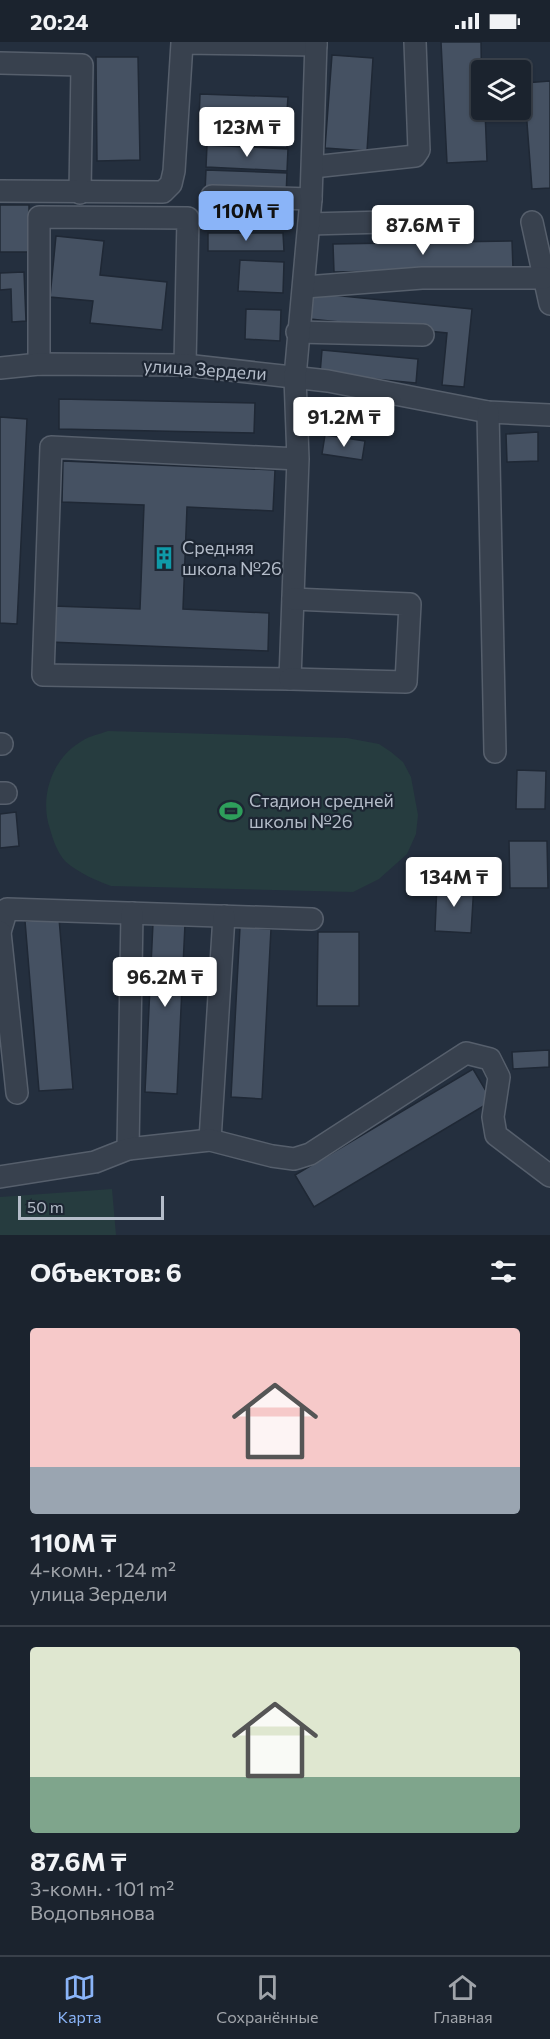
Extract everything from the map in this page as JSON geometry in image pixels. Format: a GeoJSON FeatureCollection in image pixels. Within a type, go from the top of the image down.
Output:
{"type":"FeatureCollection","features":[{"type":"Feature","properties":{"kind":"street"},"geometry":{"type":"LineString","coordinates":[[313,167],[415,156],[419,150],[415,42]]}},
{"type":"Feature","properties":{"kind":"street"},"geometry":{"type":"LineString","coordinates":[[0,191],[163,192],[171,184],[174,171],[182,43],[316,44],[311,200],[305,286],[297,332],[295,377],[298,459],[290,679]]}},
{"type":"Feature","properties":{"kind":"street"},"geometry":{"type":"LineString","coordinates":[[0,63],[82,65],[80,193]]}},
{"type":"Feature","properties":{"kind":"street"},"geometry":{"type":"LineString","coordinates":[[212,196],[311,200]]}},
{"type":"Feature","properties":{"kind":"street"},"geometry":{"type":"LineString","coordinates":[[39,364],[39,217],[188,218],[186,365]]}},
{"type":"Feature","properties":{"kind":"street"},"geometry":{"type":"LineString","coordinates":[[309,224],[424,221]]}},
{"type":"Feature","properties":{"kind":"street"},"geometry":{"type":"LineString","coordinates":[[532,222],[550,304]]}},
{"type":"Feature","properties":{"kind":"street"},"geometry":{"type":"LineString","coordinates":[[305,286],[422,278],[544,278]]}},
{"type":"Feature","properties":{"kind":"street"},"geometry":{"type":"LineString","coordinates":[[297,332],[423,335]]}},
{"type":"Feature","properties":{"kind":"street","name":"улица Зердели"},"geometry":{"type":"LineString","coordinates":[[0,368],[39,364],[186,365],[295,377],[488,412],[550,415]]}},
{"type":"Feature","properties":{"kind":"street"},"geometry":{"type":"LineString","coordinates":[[488,412],[495,752]]}},
{"type":"Feature","properties":{"kind":"street"},"geometry":{"type":"LineString","coordinates":[[293,599],[410,604],[406,682],[43,675],[51,447],[298,459]]}},
{"type":"Feature","properties":{"kind":"street"},"geometry":{"type":"LineString","coordinates":[[17,1093],[0,932],[7,909],[312,919]]}},
{"type":"Feature","properties":{"kind":"street"},"geometry":{"type":"LineString","coordinates":[[128,1149],[132,913]]}},
{"type":"Feature","properties":{"kind":"street"},"geometry":{"type":"LineString","coordinates":[[210,1140],[224,916]]}},
{"type":"Feature","properties":{"kind":"street"},"geometry":{"type":"LineString","coordinates":[[0,1177],[95,1162],[128,1149],[210,1140],[272,1156],[294,1159],[310,1154],[466,1053],[490,1059],[499,1077],[493,1117],[496,1136],[550,1176]]}},
{"type":"Feature","properties":{"kind":"green space","name":"Стадион средней школы №26"},"geometry":{"type":"Polygon","coordinates":[[[108,731],[347,738],[379,744],[403,762],[411,777],[418,815],[416,834],[407,854],[379,879],[353,892],[111,886],[82,873],[63,859],[51,833],[46,804],[51,779],[63,757],[85,739],[108,731]]]}},
{"type":"Feature","properties":{"kind":"green space"},"geometry":{"type":"Polygon","coordinates":[[[112,1189],[116,1235],[0,1235],[0,1197],[112,1189]]]}},
{"type":"Feature","properties":{"kind":"building"},"geometry":{"type":"Polygon","coordinates":[[[441,42],[481,42],[481,60],[471,60],[471,120],[485,120],[487,161],[447,163],[441,42]]]}},
{"type":"Feature","properties":{"kind":"building"},"geometry":{"type":"Polygon","coordinates":[[[332,55],[373,58],[367,151],[325,148],[332,55]]]}},
{"type":"Feature","properties":{"kind":"building"},"geometry":{"type":"Polygon","coordinates":[[[96,57],[138,57],[140,160],[97,161],[96,57]]]}},
{"type":"Feature","properties":{"kind":"building"},"geometry":{"type":"Polygon","coordinates":[[[550,81],[550,188],[532,189],[527,120],[531,120],[531,82],[550,81]]]}},
{"type":"Feature","properties":{"kind":"building"},"geometry":{"type":"Polygon","coordinates":[[[200,94],[288,97],[286,125],[199,121],[200,94]]]}},
{"type":"Feature","properties":{"kind":"building"},"geometry":{"type":"Polygon","coordinates":[[[207,122],[288,125],[287,148],[206,144],[207,122]]]}},
{"type":"Feature","properties":{"kind":"building"},"geometry":{"type":"Polygon","coordinates":[[[207,145],[288,149],[287,171],[206,167],[207,145]]]}},
{"type":"Feature","properties":{"kind":"building"},"geometry":{"type":"Polygon","coordinates":[[[206,170],[287,173],[286,196],[205,192],[206,170]]]}},
{"type":"Feature","properties":{"kind":"building"},"geometry":{"type":"Polygon","coordinates":[[[0,205],[29,205],[29,252],[0,252],[0,205]]]}},
{"type":"Feature","properties":{"kind":"building"},"geometry":{"type":"Polygon","coordinates":[[[238,206],[282,208],[281,223],[238,220],[238,206]]]}},
{"type":"Feature","properties":{"kind":"building"},"geometry":{"type":"Polygon","coordinates":[[[208,233],[283,233],[284,251],[208,251],[208,233]]]}},
{"type":"Feature","properties":{"kind":"building"},"geometry":{"type":"Polygon","coordinates":[[[56,236],[104,241],[100,275],[167,282],[162,330],[90,323],[93,301],[50,297],[56,236]]]}},
{"type":"Feature","properties":{"kind":"building"},"geometry":{"type":"Polygon","coordinates":[[[512,241],[513,269],[334,272],[333,244],[512,241]]]}},
{"type":"Feature","properties":{"kind":"building"},"geometry":{"type":"Polygon","coordinates":[[[240,260],[284,262],[283,293],[238,291],[240,260]]]}},
{"type":"Feature","properties":{"kind":"building"},"geometry":{"type":"Polygon","coordinates":[[[24,272],[26,321],[12,322],[11,289],[0,290],[0,273],[24,272]]]}},
{"type":"Feature","properties":{"kind":"building"},"geometry":{"type":"Polygon","coordinates":[[[312,293],[472,309],[464,387],[442,385],[447,333],[310,319],[312,293]]]}},
{"type":"Feature","properties":{"kind":"building"},"geometry":{"type":"Polygon","coordinates":[[[246,309],[281,310],[280,341],[245,339],[246,309]]]}},
{"type":"Feature","properties":{"kind":"building"},"geometry":{"type":"Polygon","coordinates":[[[322,350],[418,359],[416,383],[320,374],[322,350]]]}},
{"type":"Feature","properties":{"kind":"building"},"geometry":{"type":"Polygon","coordinates":[[[59,399],[255,403],[254,433],[59,429],[59,399]]]}},
{"type":"Feature","properties":{"kind":"building"},"geometry":{"type":"Polygon","coordinates":[[[0,417],[27,419],[17,624],[0,623],[0,417]]]}},
{"type":"Feature","properties":{"kind":"building"},"geometry":{"type":"Polygon","coordinates":[[[538,432],[538,461],[507,462],[506,434],[538,432]]]}},
{"type":"Feature","properties":{"kind":"building"},"geometry":{"type":"Polygon","coordinates":[[[325,435],[365,441],[362,460],[322,454],[325,435]]]}},
{"type":"Feature","properties":{"kind":"building","name":"Средняя школа №26"},"geometry":{"type":"Polygon","coordinates":[[[63,461],[275,470],[273,511],[187,507],[183,609],[269,613],[268,651],[50,642],[52,606],[140,609],[144,505],[62,502],[63,461]]]}},
{"type":"Feature","properties":{"kind":"building"},"geometry":{"type":"Polygon","coordinates":[[[517,770],[546,771],[545,809],[516,809],[517,770]]]}},
{"type":"Feature","properties":{"kind":"building"},"geometry":{"type":"Polygon","coordinates":[[[16,812],[19,846],[0,848],[0,814],[16,812]]]}},
{"type":"Feature","properties":{"kind":"building"},"geometry":{"type":"Polygon","coordinates":[[[509,841],[547,841],[548,888],[510,888],[509,841]]]}},
{"type":"Feature","properties":{"kind":"building"},"geometry":{"type":"Polygon","coordinates":[[[437,883],[474,884],[471,933],[435,931],[437,883]]]}},
{"type":"Feature","properties":{"kind":"building"},"geometry":{"type":"Polygon","coordinates":[[[59,918],[73,1089],[39,1091],[25,921],[59,918]]]}},
{"type":"Feature","properties":{"kind":"building"},"geometry":{"type":"Polygon","coordinates":[[[153,923],[185,924],[177,1094],[145,1092],[153,923]]]}},
{"type":"Feature","properties":{"kind":"building"},"geometry":{"type":"Polygon","coordinates":[[[240,927],[271,929],[262,1099],[231,1097],[240,927]]]}},
{"type":"Feature","properties":{"kind":"building"},"geometry":{"type":"Polygon","coordinates":[[[318,932],[359,932],[359,1006],[317,1006],[318,932]]]}},
{"type":"Feature","properties":{"kind":"building"},"geometry":{"type":"Polygon","coordinates":[[[549,1050],[549,1067],[513,1069],[512,1052],[549,1050]]]}},
{"type":"Feature","properties":{"kind":"building"},"geometry":{"type":"Polygon","coordinates":[[[473,1069],[492,1101],[314,1207],[295,1175],[473,1069]]]}},
{"type":"Feature","properties":{"kind":"place","name":"Средняя школа №26"},"geometry":{"type":"Point","coordinates":[164,558]}},
{"type":"Feature","properties":{"kind":"place","name":"Стадион средней школы №26"},"geometry":{"type":"Point","coordinates":[231,811]}}]}
